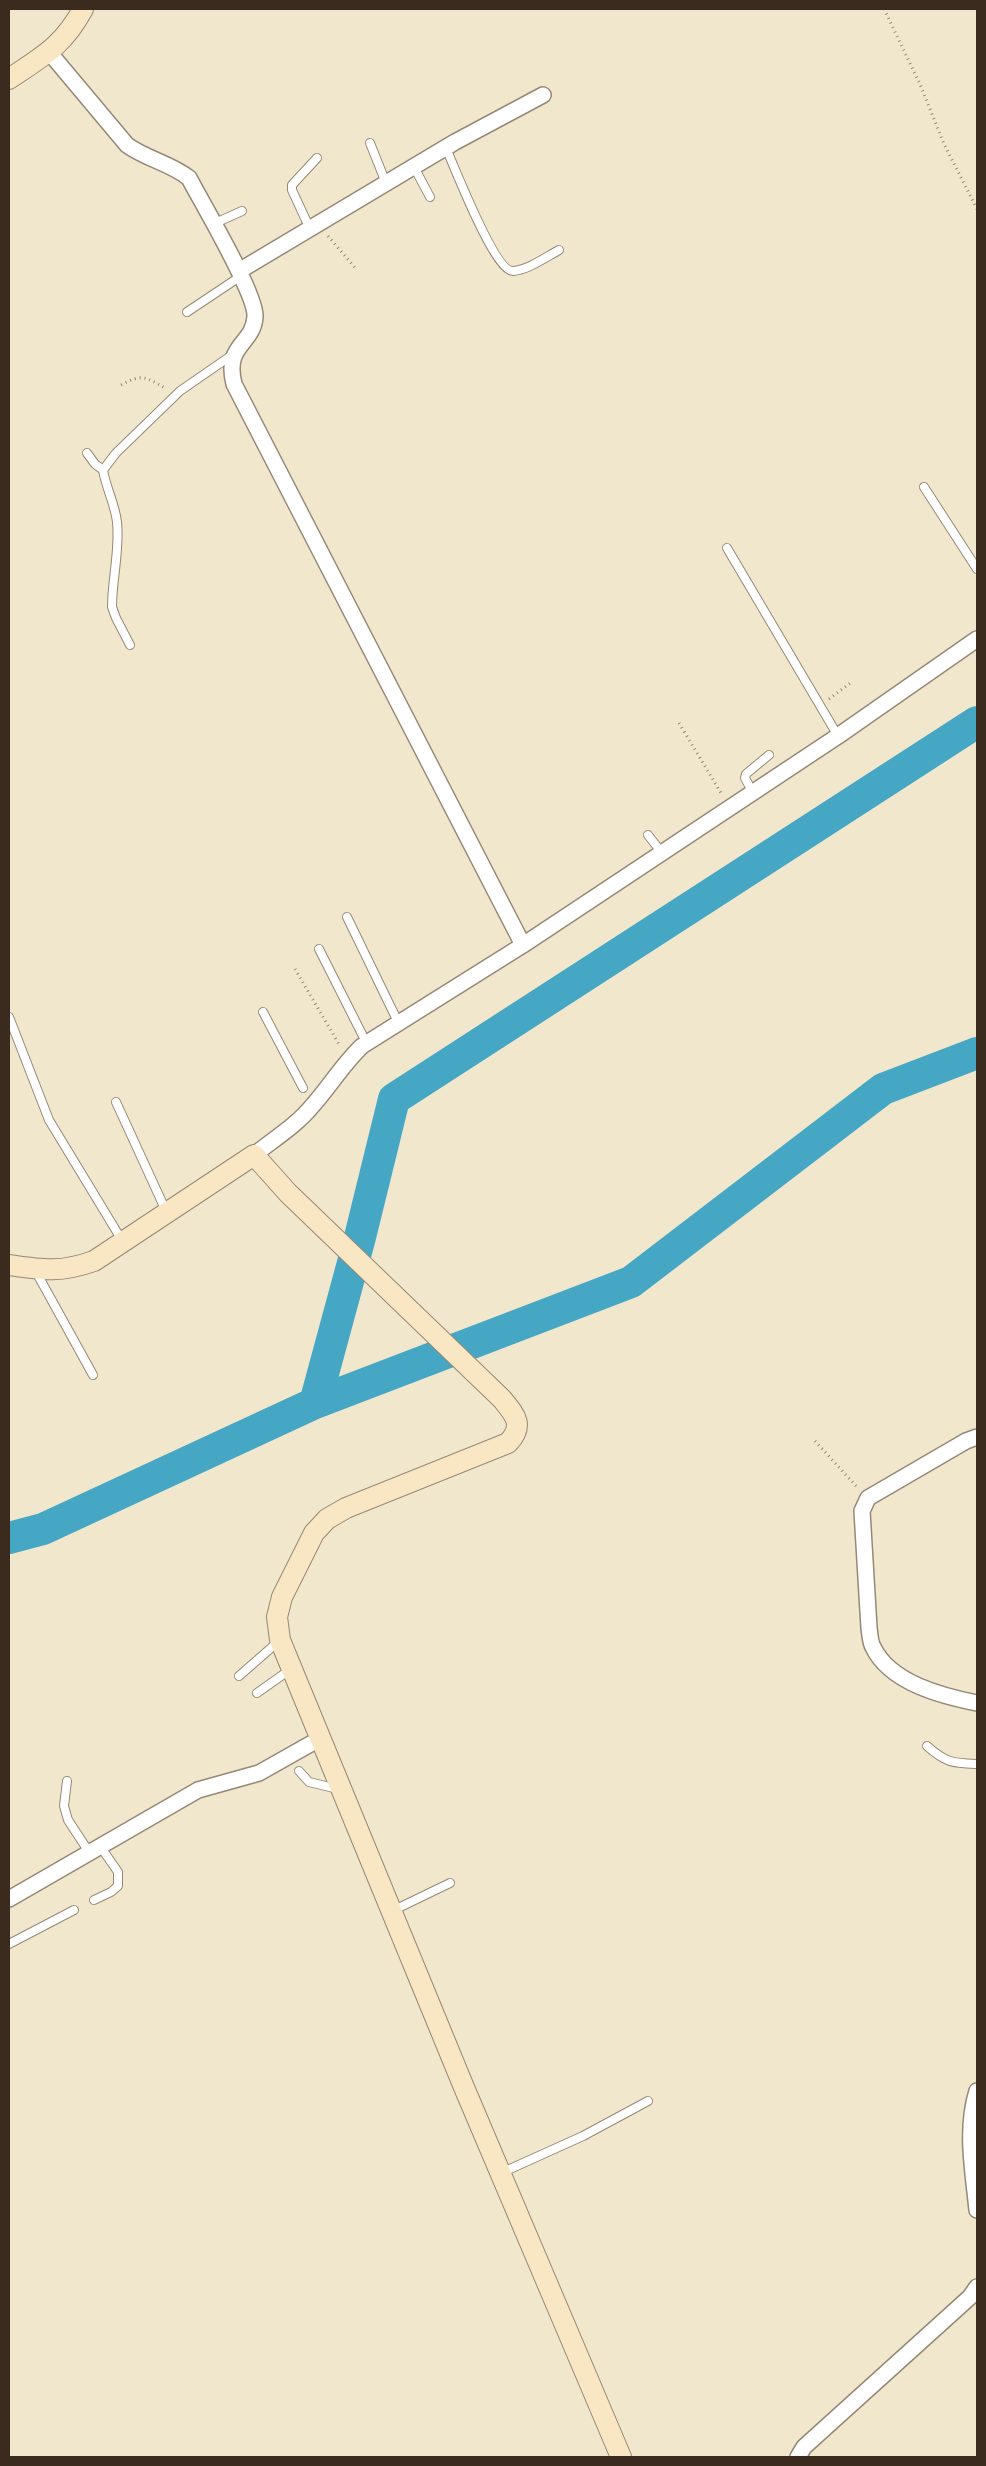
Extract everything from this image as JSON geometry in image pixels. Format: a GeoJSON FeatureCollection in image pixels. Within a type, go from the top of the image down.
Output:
{"type":"FeatureCollection","features":[{"type":"Feature","properties":{"kind":"main road"},"geometry":{"type":"LineString","coordinates":[[9,78],[49,52],[72,30],[83,9]]}},
{"type":"Feature","properties":{"kind":"main road"},"geometry":{"type":"LineString","coordinates":[[9,1265],[71,1269],[94,1261],[254,1154],[288,1193],[502,1399],[515,1416],[518,1426],[515,1436],[508,1444],[346,1508],[327,1519],[314,1533],[282,1597],[277,1617],[280,1640],[501,2173],[622,2457]]}},
{"type":"Feature","properties":{"kind":"street"},"geometry":{"type":"LineString","coordinates":[[49,52],[127,144],[135,150],[177,168],[189,178],[240,274],[253,303],[255,317],[251,329],[234,354],[230,369],[234,384],[523,945]]}},
{"type":"Feature","properties":{"kind":"street"},"geometry":{"type":"LineString","coordinates":[[240,274],[314,226],[386,183],[543,95]]}},
{"type":"Feature","properties":{"kind":"street"},"geometry":{"type":"LineString","coordinates":[[254,1154],[300,1119],[348,1060],[367,1044],[523,945],[753,793],[977,639]]}},
{"type":"Feature","properties":{"kind":"street"},"geometry":{"type":"LineString","coordinates":[[977,1437],[966,1441],[868,1498],[862,1511],[872,1647],[885,1664],[899,1676],[948,1697],[977,1703]]}},
{"type":"Feature","properties":{"kind":"street"},"geometry":{"type":"LineString","coordinates":[[9,1900],[198,1790],[259,1773],[322,1738]]}},
{"type":"Feature","properties":{"kind":"street"},"geometry":{"type":"LineString","coordinates":[[977,2091],[970,2124],[970,2146],[977,2210]]}},
{"type":"Feature","properties":{"kind":"street"},"geometry":{"type":"LineString","coordinates":[[798,2457],[804,2447],[970,2296],[977,2286]]}},
{"type":"Feature","properties":{"kind":"lane"},"geometry":{"type":"LineString","coordinates":[[370,143],[386,183]]}},
{"type":"Feature","properties":{"kind":"lane"},"geometry":{"type":"LineString","coordinates":[[446,148],[474,212],[496,256],[506,269],[512,271],[524,268],[559,250]]}},
{"type":"Feature","properties":{"kind":"lane"},"geometry":{"type":"LineString","coordinates":[[314,226],[292,190],[292,185],[317,158]]}},
{"type":"Feature","properties":{"kind":"lane"},"geometry":{"type":"LineString","coordinates":[[414,167],[430,197]]}},
{"type":"Feature","properties":{"kind":"lane"},"geometry":{"type":"LineString","coordinates":[[213,224],[242,210]]}},
{"type":"Feature","properties":{"kind":"lane"},"geometry":{"type":"LineString","coordinates":[[188,312],[240,274]]}},
{"type":"Feature","properties":{"kind":"lane"},"geometry":{"type":"LineString","coordinates":[[130,645],[112,607],[117,525],[111,493],[105,480],[104,470],[116,453],[176,395],[193,381],[234,354]]}},
{"type":"Feature","properties":{"kind":"lane"},"geometry":{"type":"LineString","coordinates":[[87,453],[95,464],[104,470]]}},
{"type":"Feature","properties":{"kind":"lane"},"geometry":{"type":"LineString","coordinates":[[924,487],[977,569]]}},
{"type":"Feature","properties":{"kind":"lane"},"geometry":{"type":"LineString","coordinates":[[727,548],[838,736]]}},
{"type":"Feature","properties":{"kind":"lane"},"geometry":{"type":"LineString","coordinates":[[753,793],[745,778],[746,774],[769,755]]}},
{"type":"Feature","properties":{"kind":"lane"},"geometry":{"type":"LineString","coordinates":[[648,835],[662,853]]}},
{"type":"Feature","properties":{"kind":"lane"},"geometry":{"type":"LineString","coordinates":[[347,918],[399,1024]]}},
{"type":"Feature","properties":{"kind":"lane"},"geometry":{"type":"LineString","coordinates":[[319,949],[367,1044]]}},
{"type":"Feature","properties":{"kind":"lane"},"geometry":{"type":"LineString","coordinates":[[263,1012],[303,1088]]}},
{"type":"Feature","properties":{"kind":"lane"},"geometry":{"type":"LineString","coordinates":[[9,1017],[49,1120],[123,1242]]}},
{"type":"Feature","properties":{"kind":"lane"},"geometry":{"type":"LineString","coordinates":[[116,1102],[166,1213]]}},
{"type":"Feature","properties":{"kind":"lane"},"geometry":{"type":"LineString","coordinates":[[34,1268],[92,1375]]}},
{"type":"Feature","properties":{"kind":"lane"},"geometry":{"type":"LineString","coordinates":[[239,1676],[280,1640]]}},
{"type":"Feature","properties":{"kind":"lane"},"geometry":{"type":"LineString","coordinates":[[257,1692],[292,1668]]}},
{"type":"Feature","properties":{"kind":"lane"},"geometry":{"type":"LineString","coordinates":[[927,1746],[941,1759],[953,1763],[977,1764]]}},
{"type":"Feature","properties":{"kind":"lane"},"geometry":{"type":"LineString","coordinates":[[299,1771],[309,1782],[342,1790]]}},
{"type":"Feature","properties":{"kind":"lane"},"geometry":{"type":"LineString","coordinates":[[67,1781],[64,1806],[66,1813],[95,1849],[118,1872],[118,1886],[111,1892],[94,1900]]}},
{"type":"Feature","properties":{"kind":"lane"},"geometry":{"type":"LineString","coordinates":[[392,1911],[450,1883]]}},
{"type":"Feature","properties":{"kind":"lane"},"geometry":{"type":"LineString","coordinates":[[9,1944],[74,1910]]}},
{"type":"Feature","properties":{"kind":"lane"},"geometry":{"type":"LineString","coordinates":[[501,2173],[583,2136],[648,2101]]}},
{"type":"Feature","properties":{"kind":"path"},"geometry":{"type":"LineString","coordinates":[[884,9],[920,84],[944,144],[977,209]]}},
{"type":"Feature","properties":{"kind":"path"},"geometry":{"type":"LineString","coordinates":[[314,226],[357,270]]}},
{"type":"Feature","properties":{"kind":"path"},"geometry":{"type":"LineString","coordinates":[[121,386],[137,377],[144,377],[176,395]]}},
{"type":"Feature","properties":{"kind":"path"},"geometry":{"type":"LineString","coordinates":[[820,705],[854,681]]}},
{"type":"Feature","properties":{"kind":"path"},"geometry":{"type":"LineString","coordinates":[[679,723],[721,793]]}},
{"type":"Feature","properties":{"kind":"path"},"geometry":{"type":"LineString","coordinates":[[295,969],[348,1060]]}},
{"type":"Feature","properties":{"kind":"path"},"geometry":{"type":"LineString","coordinates":[[815,1441],[868,1498]]}},
{"type":"Feature","properties":{"kind":"waterway"},"geometry":{"type":"LineString","coordinates":[[9,1538],[43,1529],[315,1403],[360,1237],[394,1099],[977,722]]}},
{"type":"Feature","properties":{"kind":"waterway"},"geometry":{"type":"LineString","coordinates":[[315,1403],[631,1282],[883,1089],[977,1053]]}}]}
